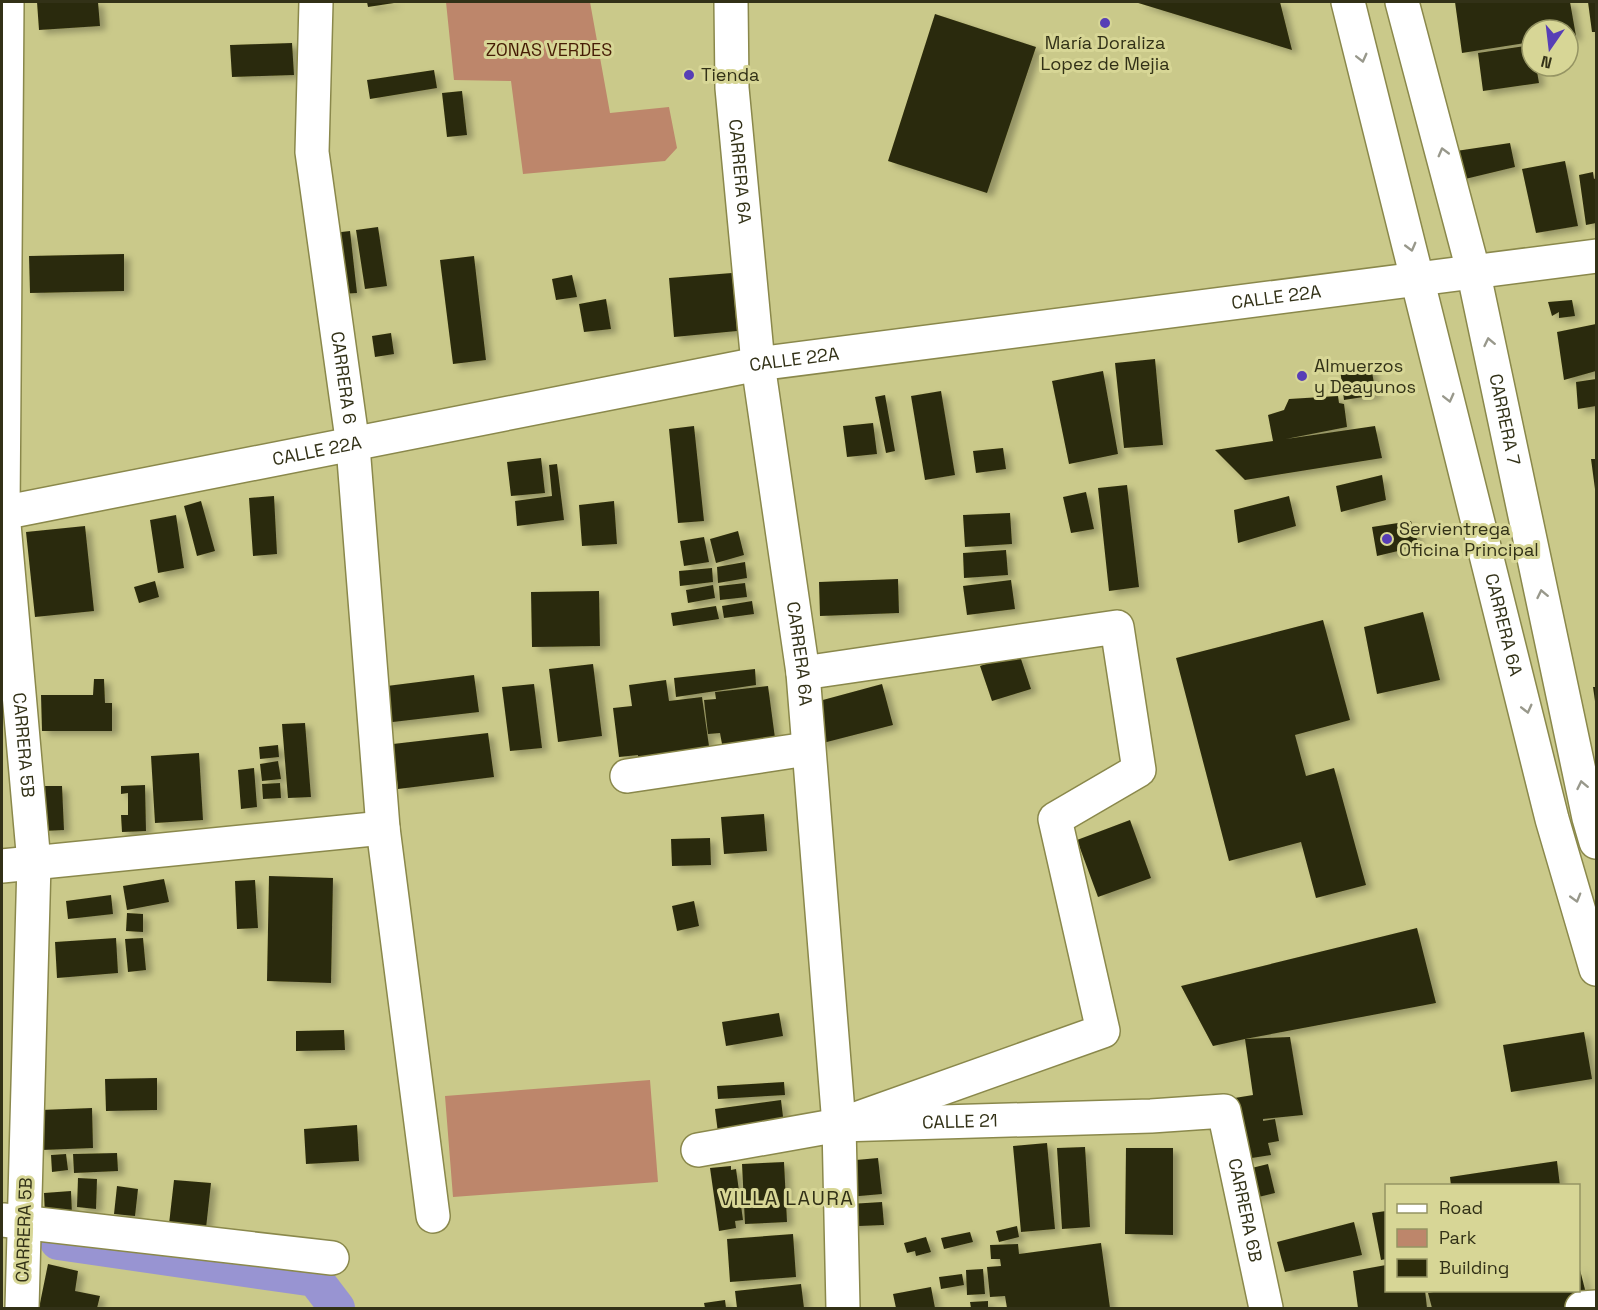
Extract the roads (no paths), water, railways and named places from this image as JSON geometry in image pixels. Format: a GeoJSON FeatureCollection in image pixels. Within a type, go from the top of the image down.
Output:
{"type":"FeatureCollection","features":[{"type":"Feature","properties":{"kind":"street","name":"CARRERA 5B"},"geometry":{"type":"LineString","coordinates":[[7,2],[2,513],[34,863],[13,1222],[22,1308]]}},
{"type":"Feature","properties":{"kind":"street","name":"CARRERA 6"},"geometry":{"type":"LineString","coordinates":[[316,2],[312,152],[352,446],[383,828],[433,1216]]}},
{"type":"Feature","properties":{"kind":"street","name":"CARRERA 6A"},"geometry":{"type":"LineString","coordinates":[[731,2],[732,88],[758,364],[802,674],[839,1125],[843,1308]]}},
{"type":"Feature","properties":{"kind":"street"},"geometry":{"type":"LineString","coordinates":[[1348,2],[1419,280]]}},
{"type":"Feature","properties":{"kind":"street","name":"CARRERA 7"},"geometry":{"type":"LineString","coordinates":[[1402,2],[1473,270],[1594,826]]}},
{"type":"Feature","properties":{"kind":"street","name":"CALLE 22A"},"geometry":{"type":"LineString","coordinates":[[2,513],[352,446],[758,364],[1419,280],[1473,270],[1596,256]]}},
{"type":"Feature","properties":{"kind":"street","name":"CARRERA 6A"},"geometry":{"type":"LineString","coordinates":[[1419,280],[1552,819],[1596,969]]}},
{"type":"Feature","properties":{"kind":"street"},"geometry":{"type":"LineString","coordinates":[[802,674],[1117,627],[1139,770],[1054,819],[1103,1031],[839,1125]]}},
{"type":"Feature","properties":{"kind":"street"},"geometry":{"type":"LineString","coordinates":[[627,776],[807,749]]}},
{"type":"Feature","properties":{"kind":"street"},"geometry":{"type":"LineString","coordinates":[[2,866],[383,828]]}},
{"type":"Feature","properties":{"kind":"street","name":"CALLE 21"},"geometry":{"type":"LineString","coordinates":[[698,1150],[839,1125],[1151,1116],[1224,1111]]}},
{"type":"Feature","properties":{"kind":"street","name":"CARRERA 6B"},"geometry":{"type":"LineString","coordinates":[[1224,1111],[1266,1308]]}},
{"type":"Feature","properties":{"kind":"street"},"geometry":{"type":"LineString","coordinates":[[13,1222],[332,1258]]}},
{"type":"Feature","properties":{"kind":"street"},"geometry":{"type":"LineString","coordinates":[[1582,1308],[1596,1307]]}},
{"type":"Feature","properties":{"kind":"waterway"},"geometry":{"type":"LineString","coordinates":[[58,1242],[315,1279],[337,1308]]}},
{"type":"Feature","properties":{"kind":"place","name":"María Doraliza Lopez de Mejia"},"geometry":{"type":"Point","coordinates":[1105,23]}},
{"type":"Feature","properties":{"kind":"place","name":"Tienda"},"geometry":{"type":"Point","coordinates":[689,75]}},
{"type":"Feature","properties":{"kind":"place","name":"Almuerzos y Deayunos"},"geometry":{"type":"Point","coordinates":[1302,376]}},
{"type":"Feature","properties":{"kind":"place","name":"Servientrega Oficina Principal"},"geometry":{"type":"Point","coordinates":[1387,539]}},
{"type":"Feature","properties":{"kind":"district","name":"VILLA LAURA"},"geometry":{"type":"Point","coordinates":[787,1198]}},
{"type":"Feature","properties":{"kind":"park label","name":"ZONAS VERDES"},"geometry":{"type":"Point","coordinates":[549,50]}}]}
